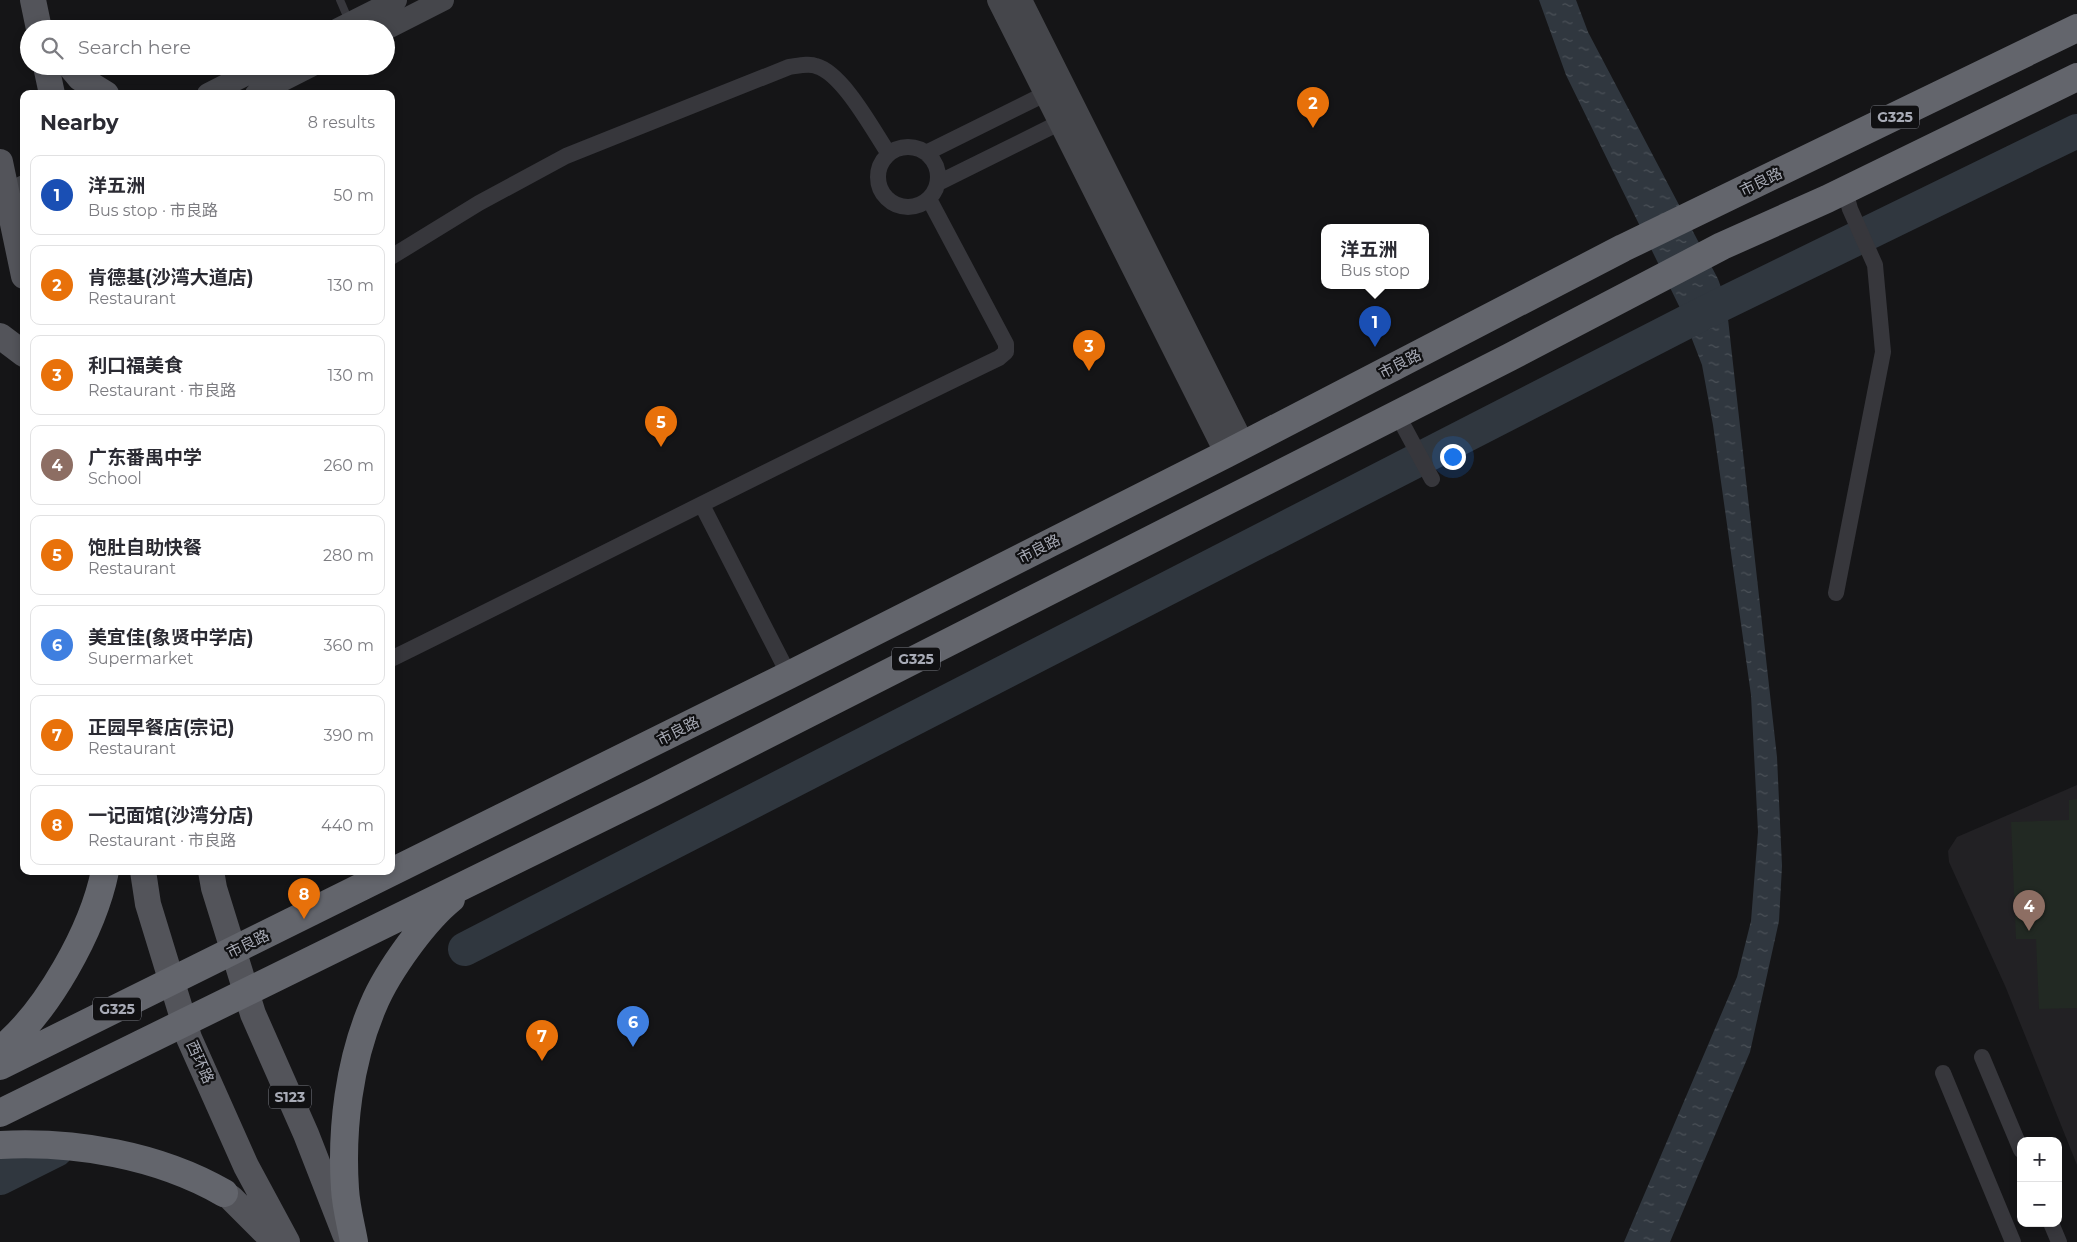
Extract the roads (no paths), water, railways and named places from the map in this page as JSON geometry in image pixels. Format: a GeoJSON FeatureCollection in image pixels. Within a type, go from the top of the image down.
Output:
{"type":"FeatureCollection","features":[{"type":"Feature","properties":{"kind":"highway","name":"市良路"},"geometry":{"type":"LineString","coordinates":[[395,871],[789,675],[1235,449],[1623,248],[2077,28]]}},
{"type":"Feature","properties":{"kind":"highway","name":"G325"},"geometry":{"type":"LineString","coordinates":[[0,1114],[1402,422],[1643,287],[1722,246],[1847,200],[2077,77]]}},
{"type":"Feature","properties":{"kind":"highway"},"geometry":{"type":"LineString","coordinates":[[354,1242],[345,1190],[345,1138],[349,1092],[360,1045],[373,1006],[397,963],[420,931],[442,906],[483,875],[473,833]]}},
{"type":"Feature","properties":{"kind":"highway"},"geometry":{"type":"LineString","coordinates":[[395,859],[434,852]]}},
{"type":"Feature","properties":{"kind":"highway"},"geometry":{"type":"LineString","coordinates":[[0,1050],[32,1018],[75,952],[90,918],[103,875]]}},
{"type":"Feature","properties":{"kind":"highway","name":"市良路"},"geometry":{"type":"LineString","coordinates":[[0,1066],[388,875]]}},
{"type":"Feature","properties":{"kind":"highway"},"geometry":{"type":"LineString","coordinates":[[0,1145],[47,1144],[97,1150],[150,1163],[201,1180],[224,1193]]}},
{"type":"Feature","properties":{"kind":"main road"},"geometry":{"type":"LineString","coordinates":[[33,0],[37,20]]}},
{"type":"Feature","properties":{"kind":"main road"},"geometry":{"type":"LineString","coordinates":[[48,75],[51,90]]}},
{"type":"Feature","properties":{"kind":"main road"},"geometry":{"type":"LineString","coordinates":[[78,75],[100,90]]}},
{"type":"Feature","properties":{"kind":"main road"},"geometry":{"type":"LineString","coordinates":[[0,162],[11,204],[20,254]]}},
{"type":"Feature","properties":{"kind":"main road"},"geometry":{"type":"LineString","coordinates":[[0,336],[20,351]]}},
{"type":"Feature","properties":{"kind":"main road","name":"西环路"},"geometry":{"type":"LineString","coordinates":[[144,875],[148,904],[189,1038],[246,1166],[288,1242]]}},
{"type":"Feature","properties":{"kind":"main road","name":"S123"},"geometry":{"type":"LineString","coordinates":[[212,875],[253,1014],[306,1134],[348,1242]]}},
{"type":"Feature","properties":{"kind":"main road"},"geometry":{"type":"LineString","coordinates":[[224,1193],[275,1242]]}},
{"type":"Feature","properties":{"kind":"street"},"geometry":{"type":"LineString","coordinates":[[356,20],[396,0]]}},
{"type":"Feature","properties":{"kind":"street"},"geometry":{"type":"LineString","coordinates":[[395,24],[443,0]]}},
{"type":"Feature","properties":{"kind":"street"},"geometry":{"type":"LineString","coordinates":[[998,0],[1059,123],[1235,449]]}},
{"type":"Feature","properties":{"kind":"street"},"geometry":{"type":"LineString","coordinates":[[1021,0],[1235,449]]}},
{"type":"Feature","properties":{"kind":"street"},"geometry":{"type":"LineString","coordinates":[[395,255],[479,203],[566,156],[789,67],[816,66],[835,77],[847,90],[889,154]]}},
{"type":"Feature","properties":{"kind":"street"},"geometry":{"type":"LineString","coordinates":[[216,90],[245,75]]}},
{"type":"Feature","properties":{"kind":"street"},"geometry":{"type":"LineString","coordinates":[[264,90],[293,75]]}},
{"type":"Feature","properties":{"kind":"street"},"geometry":{"type":"LineString","coordinates":[[926,153],[1045,94]]}},
{"type":"Feature","properties":{"kind":"street"},"geometry":{"type":"LineString","coordinates":[[938,183],[936,166],[926,153],[909,147],[901,148],[889,154],[880,166],[879,186],[884,195],[891,202],[900,206],[911,207],[929,199],[938,183],[1059,123]]}},
{"type":"Feature","properties":{"kind":"street"},"geometry":{"type":"LineString","coordinates":[[395,657],[702,505],[832,438],[999,358],[1006,352],[1006,344],[929,199]]}},
{"type":"Feature","properties":{"kind":"street"},"geometry":{"type":"LineString","coordinates":[[1836,593],[1883,352],[1875,265],[1847,200]]}},
{"type":"Feature","properties":{"kind":"street"},"geometry":{"type":"LineString","coordinates":[[1402,422],[1432,479]]}},
{"type":"Feature","properties":{"kind":"street"},"geometry":{"type":"LineString","coordinates":[[702,505],[789,675]]}},
{"type":"Feature","properties":{"kind":"street"},"geometry":{"type":"LineString","coordinates":[[1982,1057],[2017,1140]]}},
{"type":"Feature","properties":{"kind":"street"},"geometry":{"type":"LineString","coordinates":[[1943,1073],[2014,1242]]}},
{"type":"Feature","properties":{"kind":"street"},"geometry":{"type":"LineString","coordinates":[[224,1193],[256,1242]]}},
{"type":"Feature","properties":{"kind":"street"},"geometry":{"type":"LineString","coordinates":[[2053,1227],[2059,1242]]}},
{"type":"Feature","properties":{"kind":"lane"},"geometry":{"type":"LineString","coordinates":[[340,0],[343,20]]}},
{"type":"Feature","properties":{"kind":"water"},"geometry":{"type":"Polygon","coordinates":[[[1539,0],[1576,0],[1588,32],[1718,279],[1726,301],[1777,757],[1782,866],[1779,921],[1750,1052],[1670,1242],[1624,1242],[1737,977],[1751,921],[1758,832],[1751,695],[1713,425],[1702,365],[1680,308],[1566,75],[1539,0]]]}},
{"type":"Feature","properties":{"kind":"waterway"},"geometry":{"type":"LineString","coordinates":[[465,949],[1704,313],[2077,131]]}},
{"type":"Feature","properties":{"kind":"waterway"},"geometry":{"type":"LineString","coordinates":[[0,1178],[56,1150]]}},
{"type":"Feature","properties":{"kind":"place","name":"肯德基(沙湾大道店)"},"geometry":{"type":"Point","coordinates":[1313,128]}},
{"type":"Feature","properties":{"kind":"place","name":"洋五洲"},"geometry":{"type":"Point","coordinates":[1375,347]}},
{"type":"Feature","properties":{"kind":"place","name":"利口福美食"},"geometry":{"type":"Point","coordinates":[1089,371]}},
{"type":"Feature","properties":{"kind":"place","name":"饱肚自助快餐"},"geometry":{"type":"Point","coordinates":[661,447]}},
{"type":"Feature","properties":{"kind":"place","name":"一记面馆(沙湾分店)"},"geometry":{"type":"Point","coordinates":[304,919]}},
{"type":"Feature","properties":{"kind":"place","name":"广东番禺中学"},"geometry":{"type":"Point","coordinates":[2029,931]}},
{"type":"Feature","properties":{"kind":"place","name":"美宜佳(象贤中学店)"},"geometry":{"type":"Point","coordinates":[633,1047]}},
{"type":"Feature","properties":{"kind":"place","name":"正园早餐店(宗记)"},"geometry":{"type":"Point","coordinates":[542,1061]}}]}
